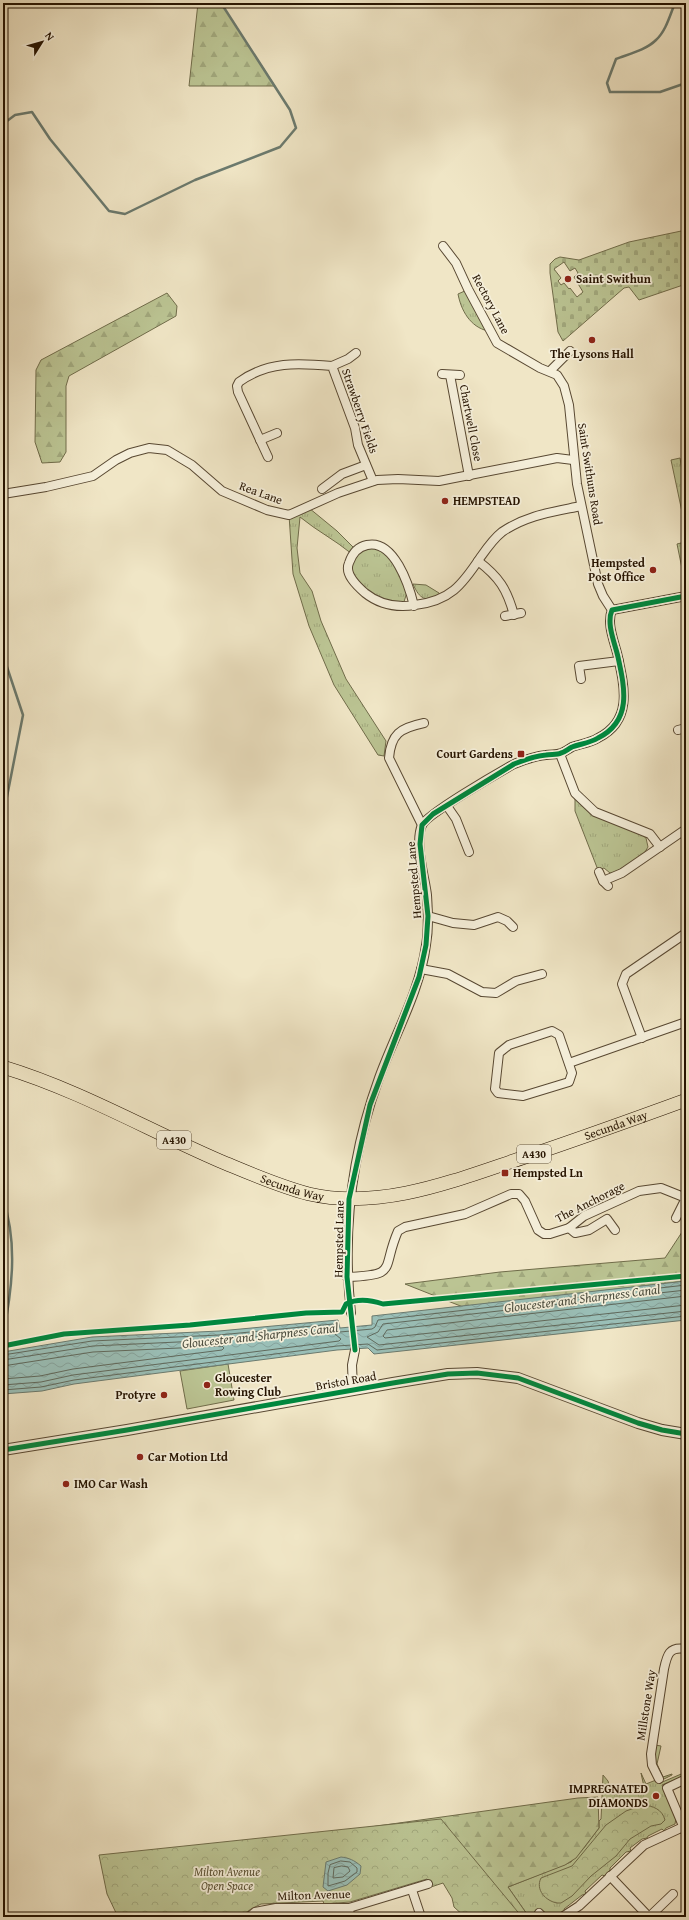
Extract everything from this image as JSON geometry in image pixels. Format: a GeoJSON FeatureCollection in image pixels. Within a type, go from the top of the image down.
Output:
{"type":"FeatureCollection","features":[{"type":"Feature","properties":{"kind":"main road","name":"Secunda Way"},"geometry":{"type":"LineString","coordinates":[[3,1067],[70,1091],[185,1146],[262,1179],[309,1194],[349,1199],[379,1198],[442,1185],[616,1126],[686,1100]]}},
{"type":"Feature","properties":{"kind":"street","name":"Rectory Lane"},"geometry":{"type":"LineString","coordinates":[[443,246],[456,263],[468,289],[497,342],[540,368],[550,371]]}},
{"type":"Feature","properties":{"kind":"street"},"geometry":{"type":"LineString","coordinates":[[550,371],[570,351]]}},
{"type":"Feature","properties":{"kind":"street","name":"Strawberry Fields"},"geometry":{"type":"LineString","coordinates":[[268,457],[238,392],[237,386],[239,382],[265,368],[279,364],[332,366],[348,359],[356,352]]}},
{"type":"Feature","properties":{"kind":"street","name":"Strawberry Fields"},"geometry":{"type":"LineString","coordinates":[[332,366],[355,428],[358,445],[373,481]]}},
{"type":"Feature","properties":{"kind":"street","name":"Saint Swithuns Road"},"geometry":{"type":"LineString","coordinates":[[550,371],[557,375],[564,386],[569,405],[574,460],[581,506],[598,584],[603,596],[612,610]]}},
{"type":"Feature","properties":{"kind":"street","name":"Chartwell Close"},"geometry":{"type":"LineString","coordinates":[[460,375],[446,374],[469,476]]}},
{"type":"Feature","properties":{"kind":"street"},"geometry":{"type":"LineString","coordinates":[[260,440],[277,434]]}},
{"type":"Feature","properties":{"kind":"street","name":"Rea Lane"},"geometry":{"type":"LineString","coordinates":[[3,494],[46,487],[93,476],[116,460],[130,453],[149,448],[167,450],[192,465],[222,491],[267,510],[289,515],[338,492],[373,481],[398,479],[439,481],[557,458],[574,460]]}},
{"type":"Feature","properties":{"kind":"street","name":"Strawberry Fields"},"geometry":{"type":"LineString","coordinates":[[322,489],[342,474],[366,465]]}},
{"type":"Feature","properties":{"kind":"street"},"geometry":{"type":"LineString","coordinates":[[414,606],[409,586],[394,559],[385,548],[374,543],[361,546],[353,554],[348,565],[350,578],[360,589],[374,600],[402,608],[414,606],[432,603],[446,596],[458,587],[489,544],[516,523],[530,517],[581,506]]}},
{"type":"Feature","properties":{"kind":"street"},"geometry":{"type":"LineString","coordinates":[[478,561],[490,570],[503,585],[510,599],[513,615]]}},
{"type":"Feature","properties":{"kind":"street"},"geometry":{"type":"LineString","coordinates":[[612,610],[686,596]]}},
{"type":"Feature","properties":{"kind":"street","name":"Hempsted Lane"},"geometry":{"type":"LineString","coordinates":[[422,825],[427,819],[447,806],[520,762],[547,754],[560,754],[570,748],[597,739],[608,732],[618,722],[624,708],[624,700],[619,661],[610,624],[610,615],[612,610]]}},
{"type":"Feature","properties":{"kind":"street"},"geometry":{"type":"LineString","coordinates":[[582,679],[579,666],[619,661]]}},
{"type":"Feature","properties":{"kind":"street","name":"Hempsted Lane"},"geometry":{"type":"LineString","coordinates":[[351,1313],[347,1277],[349,1199],[370,1105],[421,970],[426,946],[428,916],[420,844],[422,825],[389,758],[390,746],[394,736],[398,732],[424,723]]}},
{"type":"Feature","properties":{"kind":"street"},"geometry":{"type":"LineString","coordinates":[[678,730],[686,728]]}},
{"type":"Feature","properties":{"kind":"street"},"geometry":{"type":"LineString","coordinates":[[560,754],[575,793],[595,812],[650,834],[660,846]]}},
{"type":"Feature","properties":{"kind":"street"},"geometry":{"type":"LineString","coordinates":[[447,806],[456,819],[469,852]]}},
{"type":"Feature","properties":{"kind":"street"},"geometry":{"type":"LineString","coordinates":[[599,872],[606,883],[686,829]]}},
{"type":"Feature","properties":{"kind":"street"},"geometry":{"type":"LineString","coordinates":[[428,916],[453,923],[474,925],[498,917],[507,921],[513,927]]}},
{"type":"Feature","properties":{"kind":"street"},"geometry":{"type":"LineString","coordinates":[[642,1038],[622,984],[623,978],[626,974],[686,933]]}},
{"type":"Feature","properties":{"kind":"street"},"geometry":{"type":"LineString","coordinates":[[421,970],[448,974],[482,992],[496,993],[516,980],[542,974]]}},
{"type":"Feature","properties":{"kind":"street"},"geometry":{"type":"LineString","coordinates":[[569,1063],[686,1022]]}},
{"type":"Feature","properties":{"kind":"street"},"geometry":{"type":"LineString","coordinates":[[552,1031],[559,1035],[569,1063],[572,1073],[569,1082],[523,1096],[498,1093],[495,1089],[499,1053],[509,1045],[552,1031]]}},
{"type":"Feature","properties":{"kind":"street","name":"The Anchorage"},"geometry":{"type":"LineString","coordinates":[[347,1277],[372,1276],[381,1274],[388,1266],[398,1231],[405,1227],[466,1214],[511,1194],[519,1194],[525,1202],[538,1230],[544,1234],[550,1234],[569,1228],[584,1216],[639,1191],[661,1188],[686,1198],[676,1218]]}},
{"type":"Feature","properties":{"kind":"street"},"geometry":{"type":"LineString","coordinates":[[569,1228],[575,1233],[589,1230],[607,1219],[615,1230]]}},
{"type":"Feature","properties":{"kind":"street"},"geometry":{"type":"LineString","coordinates":[[353,1390],[352,1365],[355,1350]]}},
{"type":"Feature","properties":{"kind":"street","name":"Bristol Road"},"geometry":{"type":"LineString","coordinates":[[3,1450],[448,1374],[498,1374],[518,1378],[614,1414],[662,1430],[686,1434]]}},
{"type":"Feature","properties":{"kind":"street","name":"Millstone Way"},"geometry":{"type":"LineString","coordinates":[[658,1779],[652,1765],[651,1754],[664,1669],[667,1656],[671,1650],[679,1648],[686,1649]]}},
{"type":"Feature","properties":{"kind":"street"},"geometry":{"type":"LineString","coordinates":[[562,1917],[578,1906],[644,1845],[685,1830],[667,1788],[686,1779]]}},
{"type":"Feature","properties":{"kind":"street"},"geometry":{"type":"LineString","coordinates":[[610,1876],[649,1917],[673,1894]]}},
{"type":"Feature","properties":{"kind":"street","name":"Milton Avenue"},"geometry":{"type":"LineString","coordinates":[[248,1917],[255,1912],[276,1908],[349,1908],[428,1884]]}},
{"type":"Feature","properties":{"kind":"street"},"geometry":{"type":"LineString","coordinates":[[412,1890],[421,1917]]}},
{"type":"Feature","properties":{"kind":"street"},"geometry":{"type":"LineString","coordinates":[[349,1908],[350,1917]]}},
{"type":"Feature","properties":{"kind":"green space"},"geometry":{"type":"Polygon","coordinates":[[[198,3],[221,3],[275,86],[189,86],[198,3]]]}},
{"type":"Feature","properties":{"kind":"green space"},"geometry":{"type":"Polygon","coordinates":[[[686,230],[686,284],[639,300],[629,287],[624,288],[563,341],[558,332],[550,264],[555,259],[560,257],[579,260],[629,242],[686,230]],[[564,262],[554,269],[561,278],[558,281],[561,285],[564,283],[577,297],[583,292],[574,277],[578,273],[575,268],[570,271],[564,262]]]}},
{"type":"Feature","properties":{"kind":"green space"},"geometry":{"type":"Polygon","coordinates":[[[467,290],[488,331],[476,326],[464,312],[458,294],[467,290]]]}},
{"type":"Feature","properties":{"kind":"green space"},"geometry":{"type":"Polygon","coordinates":[[[167,293],[177,306],[176,316],[69,376],[66,386],[66,452],[60,462],[42,463],[35,442],[36,370],[41,360],[167,293]]]}},
{"type":"Feature","properties":{"kind":"green space"},"geometry":{"type":"Polygon","coordinates":[[[680,458],[686,495],[686,588],[677,544],[685,542],[685,526],[671,460],[680,458]]]}},
{"type":"Feature","properties":{"kind":"green space"},"geometry":{"type":"Polygon","coordinates":[[[309,508],[337,531],[356,550],[361,546],[385,548],[409,586],[402,608],[388,605],[350,578],[352,554],[300,517],[297,548],[300,573],[312,591],[321,621],[346,679],[386,741],[384,756],[378,755],[334,685],[309,626],[293,574],[289,515],[309,508]]]}},
{"type":"Feature","properties":{"kind":"green space"},"geometry":{"type":"Polygon","coordinates":[[[413,584],[426,585],[439,593],[440,596],[427,599],[424,598],[418,593],[413,584]]]}},
{"type":"Feature","properties":{"kind":"green space"},"geometry":{"type":"Polygon","coordinates":[[[575,796],[594,815],[646,838],[648,847],[643,855],[614,873],[610,873],[604,868],[598,870],[575,811],[575,796]]]}},
{"type":"Feature","properties":{"kind":"green space"},"geometry":{"type":"Polygon","coordinates":[[[686,1226],[686,1281],[463,1307],[405,1284],[500,1272],[665,1258],[686,1226]]]}},
{"type":"Feature","properties":{"kind":"green space","name":"Gloucester Rowing Club"},"geometry":{"type":"Polygon","coordinates":[[[228,1364],[234,1400],[187,1409],[180,1371],[228,1364]]]}},
{"type":"Feature","properties":{"kind":"green space"},"geometry":{"type":"Polygon","coordinates":[[[655,1745],[661,1746],[657,1764],[663,1777],[672,1774],[660,1781],[660,1783],[686,1772],[686,1775],[662,1785],[676,1818],[675,1824],[666,1828],[664,1831],[662,1829],[648,1836],[647,1838],[642,1839],[630,1848],[631,1851],[626,1852],[610,1868],[605,1876],[602,1875],[585,1891],[586,1894],[582,1895],[564,1909],[565,1912],[557,1917],[549,1917],[541,1910],[536,1914],[538,1917],[529,1917],[508,1887],[571,1862],[584,1848],[599,1828],[599,1821],[601,1819],[603,1775],[608,1781],[611,1794],[620,1792],[620,1790],[644,1787],[641,1773],[646,1784],[661,1778],[655,1764],[655,1745]]]}},
{"type":"Feature","properties":{"kind":"green space"},"geometry":{"type":"Polygon","coordinates":[[[598,1797],[599,1828],[576,1858],[565,1865],[508,1887],[529,1917],[496,1917],[445,1856],[320,1834],[578,1798],[598,1797]]]}},
{"type":"Feature","properties":{"kind":"green space"},"geometry":{"type":"Polygon","coordinates":[[[643,1805],[657,1809],[662,1813],[665,1820],[661,1824],[651,1826],[630,1839],[616,1856],[591,1876],[572,1896],[561,1903],[549,1900],[543,1894],[539,1887],[541,1878],[572,1866],[606,1825],[626,1811],[643,1805]]]}},
{"type":"Feature","properties":{"kind":"green space","name":"Milton Avenue Open Space"},"geometry":{"type":"Polygon","coordinates":[[[441,1819],[522,1917],[465,1917],[454,1907],[452,1898],[443,1883],[431,1887],[427,1879],[350,1902],[324,1904],[323,1901],[261,1904],[240,1917],[118,1917],[107,1894],[99,1855],[441,1819]]]}},
{"type":"Feature","properties":{"kind":"water","name":"Gloucester and Sharpness Canal"},"geometry":{"type":"Polygon","coordinates":[[[686,1281],[686,1320],[374,1354],[368,1348],[337,1350],[74,1384],[42,1391],[3,1394],[3,1352],[92,1337],[219,1331],[338,1320],[340,1328],[372,1325],[372,1316],[686,1281]]]}},
{"type":"Feature","properties":{"kind":"water"},"geometry":{"type":"Polygon","coordinates":[[[341,1857],[356,1862],[361,1866],[360,1874],[347,1885],[328,1891],[323,1887],[326,1862],[341,1857]]]}},
{"type":"Feature","properties":{"kind":"waterway"},"geometry":{"type":"LineString","coordinates":[[3,124],[15,115],[32,112],[50,139],[109,211],[125,214],[195,180],[280,147],[296,128],[290,110],[221,3]]}},
{"type":"Feature","properties":{"kind":"waterway"},"geometry":{"type":"LineString","coordinates":[[675,3],[667,23],[659,36],[652,43],[642,49],[616,59],[607,83],[610,92],[660,92],[686,83]]}},
{"type":"Feature","properties":{"kind":"waterway"},"geometry":{"type":"LineString","coordinates":[[3,655],[23,715],[3,817]]}},
{"type":"Feature","properties":{"kind":"waterway"},"geometry":{"type":"LineString","coordinates":[[3,1199],[8,1216],[12,1250],[11,1284],[3,1335]]}},
{"type":"Feature","properties":{"kind":"cycle path"},"geometry":{"type":"LineString","coordinates":[[355,1350],[347,1277],[349,1199],[370,1105],[419,977],[426,945],[428,916],[420,844],[422,825],[433,814],[514,764],[538,756],[559,754],[572,747],[595,740],[609,731],[616,723],[621,713],[624,692],[621,669],[610,627],[610,615],[612,610],[686,596]]}},
{"type":"Feature","properties":{"kind":"cycle path"},"geometry":{"type":"LineString","coordinates":[[3,1346],[64,1334],[190,1325],[306,1313],[342,1312],[346,1304],[360,1300],[374,1301],[383,1304],[686,1276]]}},
{"type":"Feature","properties":{"kind":"cycle path"},"geometry":{"type":"LineString","coordinates":[[3,1450],[448,1374],[477,1373],[518,1378],[638,1423],[662,1430],[686,1434]]}},
{"type":"Feature","properties":{"kind":"place","name":"Saint Swithun"},"geometry":{"type":"Point","coordinates":[568,279]}},
{"type":"Feature","properties":{"kind":"place","name":"The Lysons Hall"},"geometry":{"type":"Point","coordinates":[592,340]}},
{"type":"Feature","properties":{"kind":"place","name":"HEMPSTEAD"},"geometry":{"type":"Point","coordinates":[445,501]}},
{"type":"Feature","properties":{"kind":"place","name":"Hempsted Post Office"},"geometry":{"type":"Point","coordinates":[653,570]}},
{"type":"Feature","properties":{"kind":"place","name":"Court Gardens"},"geometry":{"type":"Point","coordinates":[521,754]}},
{"type":"Feature","properties":{"kind":"place","name":"Hempsted Ln"},"geometry":{"type":"Point","coordinates":[505,1173]}},
{"type":"Feature","properties":{"kind":"place","name":"Gloucester Rowing Club"},"geometry":{"type":"Point","coordinates":[207,1385]}},
{"type":"Feature","properties":{"kind":"place","name":"Protyre"},"geometry":{"type":"Point","coordinates":[164,1395]}},
{"type":"Feature","properties":{"kind":"place","name":"Car Motion Ltd"},"geometry":{"type":"Point","coordinates":[140,1457]}},
{"type":"Feature","properties":{"kind":"place","name":"IMO Car Wash"},"geometry":{"type":"Point","coordinates":[66,1484]}},
{"type":"Feature","properties":{"kind":"place","name":"IMPREGNATED DIAMONDS"},"geometry":{"type":"Point","coordinates":[656,1796]}}]}
